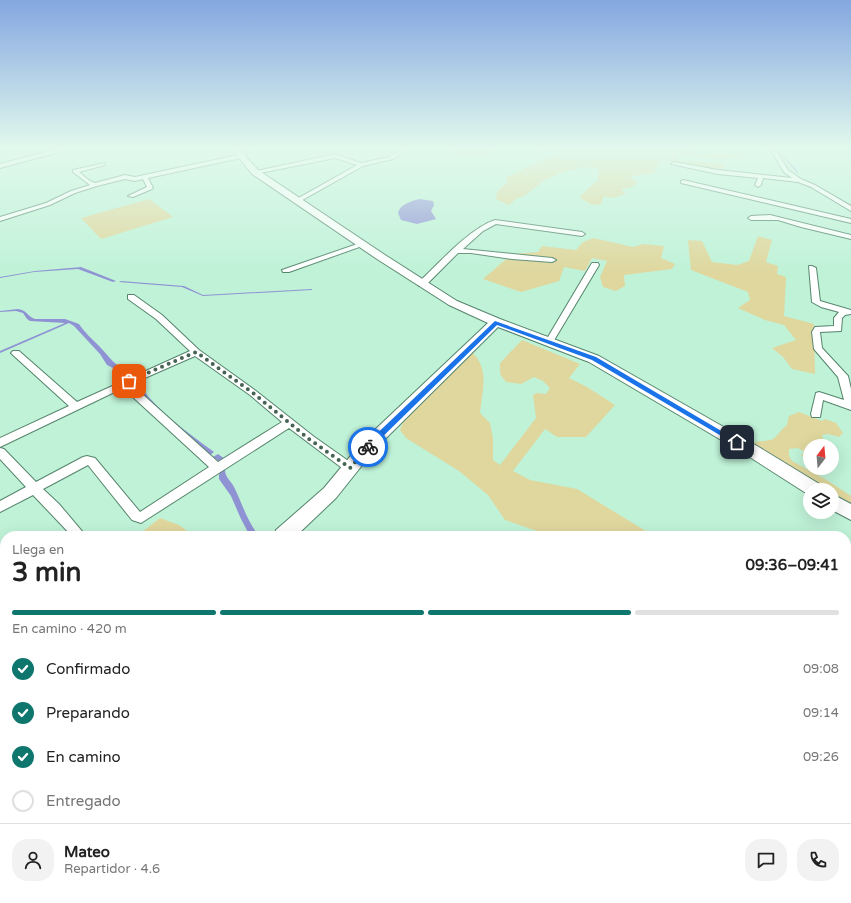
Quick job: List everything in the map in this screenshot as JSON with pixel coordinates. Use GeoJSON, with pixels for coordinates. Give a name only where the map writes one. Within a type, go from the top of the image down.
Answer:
{"type":"FeatureCollection","features":[{"type":"Feature","properties":{"kind":"main road"},"geometry":{"type":"LineString","coordinates":[[279,189],[453,303],[496,322],[599,361],[804,483]]}},
{"type":"Feature","properties":{"kind":"main road"},"geometry":{"type":"LineString","coordinates":[[288,531],[330,493],[369,445],[496,322]]}},
{"type":"Feature","properties":{"kind":"main road"},"geometry":{"type":"LineString","coordinates":[[839,505],[851,513]]}},
{"type":"Feature","properties":{"kind":"street"},"geometry":{"type":"LineString","coordinates":[[0,219],[48,204],[82,189]]}},
{"type":"Feature","properties":{"kind":"street"},"geometry":{"type":"LineString","coordinates":[[130,196],[147,189]]}},
{"type":"Feature","properties":{"kind":"street"},"geometry":{"type":"LineString","coordinates":[[297,201],[318,189]]}},
{"type":"Feature","properties":{"kind":"street"},"geometry":{"type":"LineString","coordinates":[[715,189],[851,220]]}},
{"type":"Feature","properties":{"kind":"street"},"geometry":{"type":"LineString","coordinates":[[818,189],[851,209]]}},
{"type":"Feature","properties":{"kind":"street"},"geometry":{"type":"LineString","coordinates":[[752,218],[779,218],[804,226],[851,237]]}},
{"type":"Feature","properties":{"kind":"street"},"geometry":{"type":"LineString","coordinates":[[422,284],[476,234],[495,222],[582,234]]}},
{"type":"Feature","properties":{"kind":"street"},"geometry":{"type":"LineString","coordinates":[[286,270],[363,244]]}},
{"type":"Feature","properties":{"kind":"street"},"geometry":{"type":"LineString","coordinates":[[456,251],[470,251],[512,257],[552,260]]}},
{"type":"Feature","properties":{"kind":"street"},"geometry":{"type":"LineString","coordinates":[[549,342],[595,265]]}},
{"type":"Feature","properties":{"kind":"street"},"geometry":{"type":"LineString","coordinates":[[812,268],[816,302],[851,312]]}},
{"type":"Feature","properties":{"kind":"street"},"geometry":{"type":"LineString","coordinates":[[131,297],[159,317],[196,352],[253,393],[289,423],[350,468]]}},
{"type":"Feature","properties":{"kind":"street"},"geometry":{"type":"LineString","coordinates":[[851,312],[842,313],[838,318],[838,329],[818,329],[816,332],[818,349],[843,376],[851,406]]}},
{"type":"Feature","properties":{"kind":"street"},"geometry":{"type":"LineString","coordinates":[[0,443],[75,406],[196,352]]}},
{"type":"Feature","properties":{"kind":"street"},"geometry":{"type":"LineString","coordinates":[[16,353],[75,406]]}},
{"type":"Feature","properties":{"kind":"street"},"geometry":{"type":"LineString","coordinates":[[130,381],[223,464]]}},
{"type":"Feature","properties":{"kind":"street"},"geometry":{"type":"LineString","coordinates":[[816,414],[819,395],[851,406]]}},
{"type":"Feature","properties":{"kind":"street"},"geometry":{"type":"LineString","coordinates":[[0,507],[87,460],[91,461],[136,516],[141,518],[289,423]]}},
{"type":"Feature","properties":{"kind":"street"},"geometry":{"type":"LineString","coordinates":[[0,452],[76,531]]}},
{"type":"Feature","properties":{"kind":"shaded area"},"geometry":{"type":"Polygon","coordinates":[[[500,189],[533,189],[524,196],[517,198],[509,205],[496,199],[497,192],[500,189]]]}},
{"type":"Feature","properties":{"kind":"shaded area"},"geometry":{"type":"Polygon","coordinates":[[[588,189],[621,189],[626,194],[611,198],[604,196],[601,204],[592,205],[579,197],[588,189]]]}},
{"type":"Feature","properties":{"kind":"shaded area"},"geometry":{"type":"Polygon","coordinates":[[[149,199],[173,217],[101,239],[81,218],[149,199]]]}},
{"type":"Feature","properties":{"kind":"shaded area"},"geometry":{"type":"Polygon","coordinates":[[[758,236],[772,240],[766,262],[778,266],[777,274],[786,277],[784,316],[814,324],[815,374],[792,369],[783,357],[772,348],[796,340],[784,325],[765,320],[738,308],[750,300],[748,292],[691,270],[688,240],[702,241],[712,262],[737,265],[749,261],[758,236]]]}},
{"type":"Feature","properties":{"kind":"shaded area"},"geometry":{"type":"Polygon","coordinates":[[[593,238],[633,247],[643,244],[664,246],[661,258],[675,264],[672,269],[624,275],[625,286],[616,291],[603,287],[600,277],[607,261],[592,258],[585,271],[564,267],[559,281],[521,292],[483,279],[512,254],[538,252],[542,246],[576,250],[583,242],[593,238]]]}},
{"type":"Feature","properties":{"kind":"shaded area"},"geometry":{"type":"Polygon","coordinates":[[[522,340],[580,364],[569,378],[587,387],[615,405],[586,437],[557,437],[545,429],[513,471],[530,480],[577,489],[646,531],[537,531],[505,520],[488,495],[459,471],[406,438],[400,430],[403,422],[411,412],[472,352],[478,359],[483,373],[484,381],[480,413],[490,423],[493,438],[493,460],[500,465],[536,418],[533,395],[537,393],[546,394],[550,388],[543,381],[534,377],[521,384],[506,382],[500,374],[500,363],[522,340]]]}},
{"type":"Feature","properties":{"kind":"shaded area"},"geometry":{"type":"Polygon","coordinates":[[[799,412],[822,421],[825,419],[836,423],[843,433],[839,437],[828,434],[822,435],[823,439],[803,439],[803,451],[798,448],[789,449],[789,456],[792,461],[803,467],[803,475],[818,475],[831,483],[810,483],[757,450],[753,443],[773,439],[787,425],[789,416],[799,412]]]}},
{"type":"Feature","properties":{"kind":"shaded area"},"geometry":{"type":"Polygon","coordinates":[[[839,488],[851,496],[851,505],[839,499],[839,488]]]}},
{"type":"Feature","properties":{"kind":"shaded area"},"geometry":{"type":"Polygon","coordinates":[[[160,518],[179,525],[187,531],[143,531],[160,518]]]}},
{"type":"Feature","properties":{"kind":"water"},"geometry":{"type":"Polygon","coordinates":[[[420,199],[433,201],[434,205],[431,211],[436,219],[417,224],[401,220],[398,213],[401,207],[420,199]]]}},
{"type":"Feature","properties":{"kind":"water"},"geometry":{"type":"Polygon","coordinates":[[[81,267],[116,281],[113,282],[78,269],[34,272],[0,278],[35,271],[81,267]]]}},
{"type":"Feature","properties":{"kind":"water"},"geometry":{"type":"Polygon","coordinates":[[[119,282],[184,286],[203,295],[312,290],[203,296],[182,287],[119,282]]]}},
{"type":"Feature","properties":{"kind":"water"},"geometry":{"type":"Polygon","coordinates":[[[18,309],[35,319],[65,319],[79,324],[115,363],[132,375],[127,378],[121,372],[107,365],[100,354],[74,326],[69,323],[0,353],[0,351],[65,323],[30,321],[23,313],[16,311],[0,312],[18,309]]]}},
{"type":"Feature","properties":{"kind":"water"},"geometry":{"type":"Polygon","coordinates":[[[137,381],[162,411],[214,452],[210,455],[144,397],[133,383],[137,381]]]}},
{"type":"Feature","properties":{"kind":"water"},"geometry":{"type":"Polygon","coordinates":[[[218,454],[225,459],[227,466],[225,470],[226,475],[234,487],[256,531],[247,531],[231,496],[219,479],[222,463],[213,457],[218,454]]]}},
{"type":"Feature","properties":{"kind":"way so far"},"geometry":{"type":"LineString","coordinates":[[129,381],[196,352],[253,393],[309,439],[350,468],[368,447]]}},
{"type":"Feature","properties":{"kind":"route"},"geometry":{"type":"LineString","coordinates":[[368,447],[485,335],[496,322],[594,358],[737,442]]}}]}
